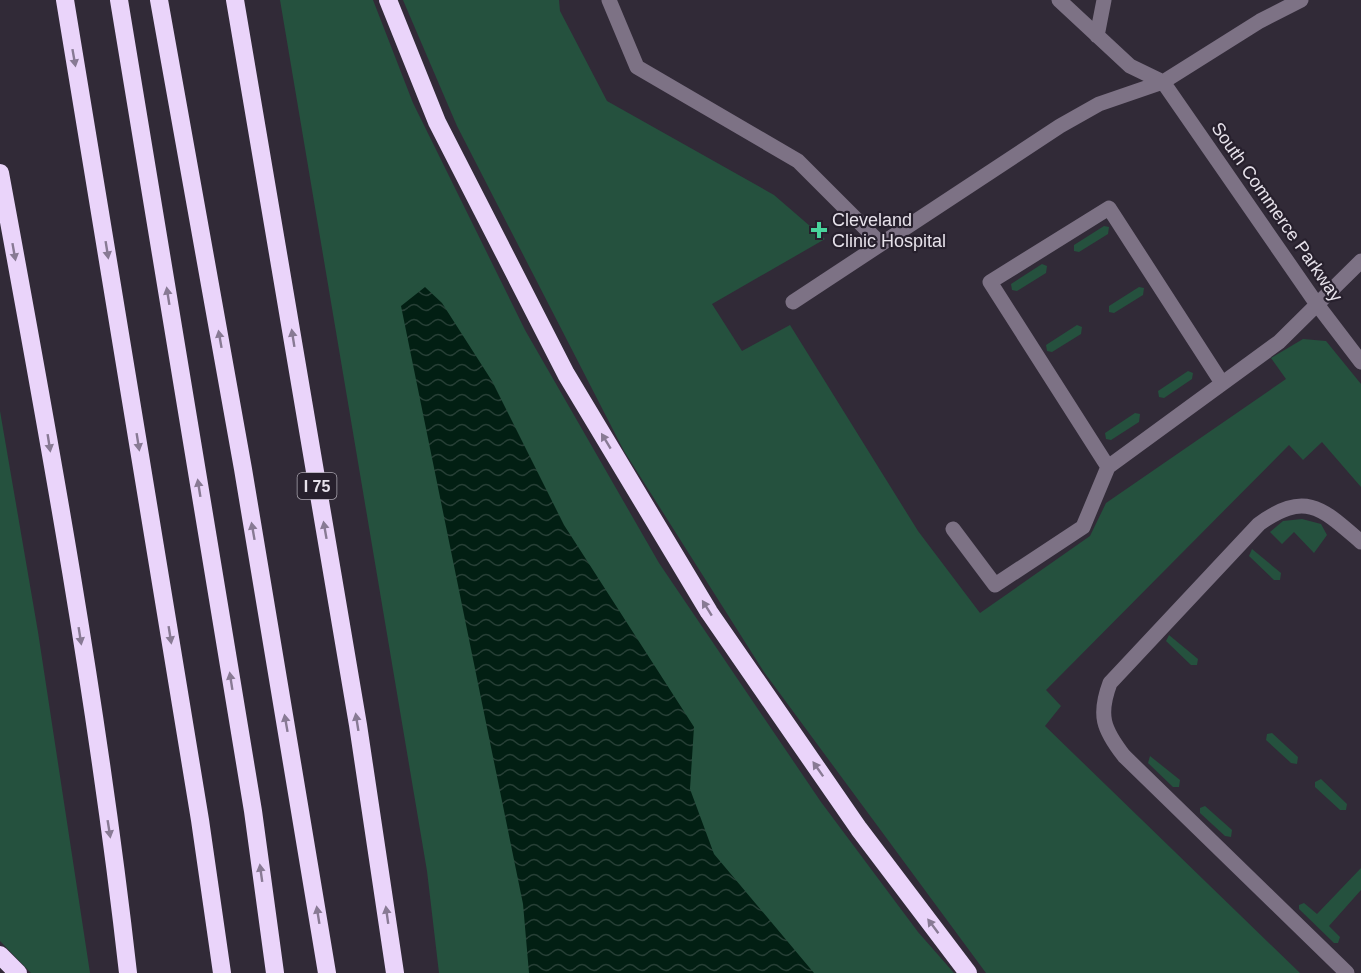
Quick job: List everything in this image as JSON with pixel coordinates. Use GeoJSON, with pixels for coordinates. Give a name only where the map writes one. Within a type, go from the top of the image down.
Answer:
{"type":"FeatureCollection","features":[{"type":"Feature","properties":{"kind":"highway"},"geometry":{"type":"LineString","coordinates":[[64,0],[194,784],[222,973]]}},
{"type":"Feature","properties":{"kind":"highway"},"geometry":{"type":"LineString","coordinates":[[119,0],[253,811],[275,973]]}},
{"type":"Feature","properties":{"kind":"highway"},"geometry":{"type":"LineString","coordinates":[[159,0],[245,481],[327,973]]}},
{"type":"Feature","properties":{"kind":"highway","name":"I 75"},"geometry":{"type":"LineString","coordinates":[[235,0],[356,713],[395,973]]}},
{"type":"Feature","properties":{"kind":"highway"},"geometry":{"type":"LineString","coordinates":[[388,0],[437,122],[566,374],[709,612],[859,828],[968,973]]}},
{"type":"Feature","properties":{"kind":"highway"},"geometry":{"type":"LineString","coordinates":[[0,173],[41,398],[78,625],[128,973]]}},
{"type":"Feature","properties":{"kind":"highway"},"geometry":{"type":"LineString","coordinates":[[0,955],[18,973]]}},
{"type":"Feature","properties":{"kind":"street"},"geometry":{"type":"LineString","coordinates":[[609,0],[638,67],[798,161],[881,244]]}},
{"type":"Feature","properties":{"kind":"street"},"geometry":{"type":"LineString","coordinates":[[1059,0],[1131,66],[1163,82]]}},
{"type":"Feature","properties":{"kind":"street"},"geometry":{"type":"LineString","coordinates":[[1097,36],[1104,0]]}},
{"type":"Feature","properties":{"kind":"street"},"geometry":{"type":"LineString","coordinates":[[793,302],[1060,126],[1099,104],[1163,82],[1260,21],[1301,0]]}},
{"type":"Feature","properties":{"kind":"street","name":"South Commerce Parkway"},"geometry":{"type":"LineString","coordinates":[[1163,82],[1316,303],[1361,362]]}},
{"type":"Feature","properties":{"kind":"street"},"geometry":{"type":"LineString","coordinates":[[1108,466],[990,282],[1109,208],[1222,383]]}},
{"type":"Feature","properties":{"kind":"street"},"geometry":{"type":"LineString","coordinates":[[953,529],[995,585],[1083,527],[1108,466],[1279,342],[1361,261]]}},
{"type":"Feature","properties":{"kind":"street"},"geometry":{"type":"LineString","coordinates":[[1347,973],[1124,756],[1111,740],[1103,721],[1104,700],[1110,683],[1259,524],[1280,509],[1300,507],[1324,510],[1361,542]]}},
{"type":"Feature","properties":{"kind":"shaded area"},"geometry":{"type":"Polygon","coordinates":[[[280,0],[373,0],[413,103],[525,330],[659,563],[821,802],[918,932],[954,973],[439,973],[427,871],[280,0]]]}},
{"type":"Feature","properties":{"kind":"shaded area"},"geometry":{"type":"Polygon","coordinates":[[[403,0],[559,0],[560,11],[607,101],[774,195],[825,239],[712,304],[742,351],[790,325],[918,531],[980,613],[1090,536],[1106,503],[1286,379],[1271,358],[1303,339],[1326,341],[1361,384],[1361,487],[1322,442],[1303,460],[1289,445],[1046,690],[1061,706],[1045,726],[1300,973],[986,973],[764,672],[624,451],[457,126],[403,0]]]}},
{"type":"Feature","properties":{"kind":"shaded area"},"geometry":{"type":"Polygon","coordinates":[[[1104,226],[1109,227],[1108,234],[1079,252],[1074,251],[1074,245],[1104,226]]]}},
{"type":"Feature","properties":{"kind":"shaded area"},"geometry":{"type":"Polygon","coordinates":[[[1042,264],[1047,266],[1046,273],[1017,291],[1012,290],[1011,284],[1042,264]]]}},
{"type":"Feature","properties":{"kind":"shaded area"},"geometry":{"type":"Polygon","coordinates":[[[1139,287],[1144,288],[1143,295],[1114,313],[1109,312],[1109,306],[1139,287]]]}},
{"type":"Feature","properties":{"kind":"shaded area"},"geometry":{"type":"Polygon","coordinates":[[[1077,325],[1082,327],[1081,334],[1052,352],[1047,351],[1046,345],[1077,325]]]}},
{"type":"Feature","properties":{"kind":"shaded area"},"geometry":{"type":"Polygon","coordinates":[[[1188,371],[1193,373],[1192,379],[1164,398],[1159,397],[1158,391],[1188,371]]]}},
{"type":"Feature","properties":{"kind":"shaded area"},"geometry":{"type":"Polygon","coordinates":[[[0,411],[38,632],[90,973],[31,973],[0,941],[0,411]]]}},
{"type":"Feature","properties":{"kind":"shaded area"},"geometry":{"type":"Polygon","coordinates":[[[1135,413],[1140,414],[1139,422],[1111,440],[1106,439],[1105,433],[1135,413]]]}},
{"type":"Feature","properties":{"kind":"shaded area"},"geometry":{"type":"Polygon","coordinates":[[[1302,519],[1321,524],[1327,535],[1314,553],[1294,532],[1282,544],[1270,532],[1283,521],[1302,519]]]}},
{"type":"Feature","properties":{"kind":"shaded area"},"geometry":{"type":"Polygon","coordinates":[[[1252,549],[1281,573],[1280,580],[1274,580],[1249,556],[1252,549]]]}},
{"type":"Feature","properties":{"kind":"shaded area"},"geometry":{"type":"Polygon","coordinates":[[[1169,635],[1198,659],[1197,665],[1191,665],[1166,641],[1169,635]]]}},
{"type":"Feature","properties":{"kind":"shaded area"},"geometry":{"type":"Polygon","coordinates":[[[1272,733],[1298,757],[1297,764],[1291,763],[1266,740],[1267,734],[1272,733]]]}},
{"type":"Feature","properties":{"kind":"shaded area"},"geometry":{"type":"Polygon","coordinates":[[[1150,756],[1180,780],[1179,787],[1173,787],[1148,763],[1150,756]]]}},
{"type":"Feature","properties":{"kind":"shaded area"},"geometry":{"type":"Polygon","coordinates":[[[1321,779],[1347,804],[1346,810],[1340,810],[1315,787],[1315,782],[1321,779]]]}},
{"type":"Feature","properties":{"kind":"shaded area"},"geometry":{"type":"Polygon","coordinates":[[[1205,806],[1232,830],[1231,837],[1225,836],[1200,813],[1200,808],[1205,806]]]}},
{"type":"Feature","properties":{"kind":"shaded area"},"geometry":{"type":"Polygon","coordinates":[[[1361,868],[1361,890],[1329,926],[1340,937],[1338,943],[1334,943],[1299,909],[1299,905],[1304,903],[1317,914],[1361,868]]]}},
{"type":"Feature","properties":{"kind":"water"},"geometry":{"type":"Polygon","coordinates":[[[425,287],[442,303],[492,381],[564,525],[694,727],[690,789],[714,854],[814,973],[529,973],[523,904],[401,306],[425,287]]]}},
{"type":"Feature","properties":{"kind":"place","name":"Cleveland Clinic Hospital"},"geometry":{"type":"Point","coordinates":[819,230]}}]}
